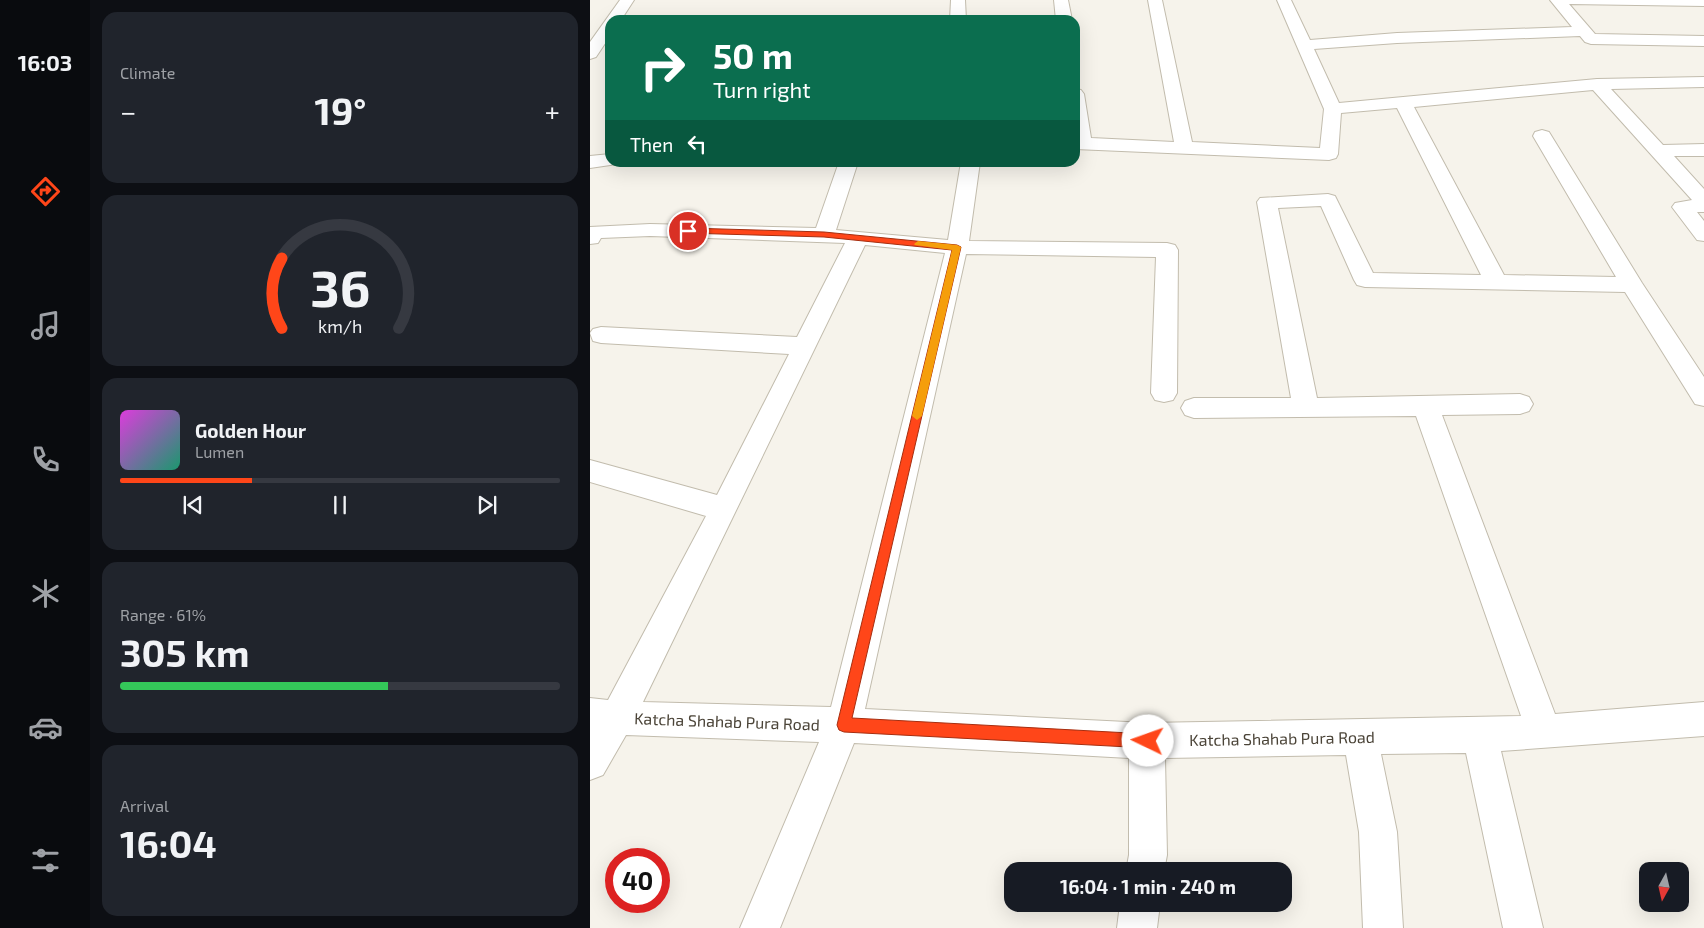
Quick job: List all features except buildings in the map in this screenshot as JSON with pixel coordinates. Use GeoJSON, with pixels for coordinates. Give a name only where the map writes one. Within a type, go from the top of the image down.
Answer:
{"type":"FeatureCollection","features":[{"type":"Feature","properties":{"kind":"street"},"geometry":{"type":"LineString","coordinates":[[616,15],[627,0]]}},
{"type":"Feature","properties":{"kind":"street"},"geometry":{"type":"LineString","coordinates":[[958,0],[958,15]]}},
{"type":"Feature","properties":{"kind":"street"},"geometry":{"type":"LineString","coordinates":[[1060,0],[1063,15]]}},
{"type":"Feature","properties":{"kind":"street"},"geometry":{"type":"LineString","coordinates":[[1155,0],[1184,148]]}},
{"type":"Feature","properties":{"kind":"street"},"geometry":{"type":"LineString","coordinates":[[1080,143],[1329,154],[1333,109],[1284,0]]}},
{"type":"Feature","properties":{"kind":"street"},"geometry":{"type":"LineString","coordinates":[[1557,0],[1591,38],[1704,41]]}},
{"type":"Feature","properties":{"kind":"street"},"geometry":{"type":"LineString","coordinates":[[1563,0],[1704,2]]}},
{"type":"Feature","properties":{"kind":"street"},"geometry":{"type":"LineString","coordinates":[[1304,45],[1396,38],[1584,30]]}},
{"type":"Feature","properties":{"kind":"street"},"geometry":{"type":"LineString","coordinates":[[590,54],[605,32]]}},
{"type":"Feature","properties":{"kind":"street"},"geometry":{"type":"LineString","coordinates":[[1333,109],[1598,84],[1704,82]]}},
{"type":"Feature","properties":{"kind":"street"},"geometry":{"type":"LineString","coordinates":[[1598,84],[1704,201]]}},
{"type":"Feature","properties":{"kind":"street"},"geometry":{"type":"LineString","coordinates":[[1403,102],[1496,282]]}},
{"type":"Feature","properties":{"kind":"street"},"geometry":{"type":"LineString","coordinates":[[1542,136],[1632,285],[1704,397]]}},
{"type":"Feature","properties":{"kind":"street"},"geometry":{"type":"LineString","coordinates":[[1658,150],[1704,150]]}},
{"type":"Feature","properties":{"kind":"street"},"geometry":{"type":"LineString","coordinates":[[590,162],[605,160]]}},
{"type":"Feature","properties":{"kind":"street"},"geometry":{"type":"LineString","coordinates":[[824,235],[846,167]]}},
{"type":"Feature","properties":{"kind":"street"},"geometry":{"type":"LineString","coordinates":[[760,928],[844,725],[957,247],[970,167]]}},
{"type":"Feature","properties":{"kind":"street"},"geometry":{"type":"LineString","coordinates":[[1306,408],[1267,202],[1328,200],[1364,280],[1632,285]]}},
{"type":"Feature","properties":{"kind":"street"},"geometry":{"type":"LineString","coordinates":[[1704,206],[1682,207],[1704,235]]}},
{"type":"Feature","properties":{"kind":"street"},"geometry":{"type":"LineString","coordinates":[[590,238],[595,232],[650,230],[824,235],[957,247],[1167,250],[1164,392]]}},
{"type":"Feature","properties":{"kind":"street"},"geometry":{"type":"LineString","coordinates":[[590,762],[603,717],[724,509],[858,238]]}},
{"type":"Feature","properties":{"kind":"street"},"geometry":{"type":"LineString","coordinates":[[601,335],[805,346]]}},
{"type":"Feature","properties":{"kind":"street"},"geometry":{"type":"LineString","coordinates":[[1194,408],[1520,404]]}},
{"type":"Feature","properties":{"kind":"street"},"geometry":{"type":"LineString","coordinates":[[1426,406],[1544,732]]}},
{"type":"Feature","properties":{"kind":"street"},"geometry":{"type":"LineString","coordinates":[[590,471],[724,509]]}},
{"type":"Feature","properties":{"kind":"street","name":"Katcha Shahab Pura Road"},"geometry":{"type":"LineString","coordinates":[[603,717],[844,725],[1148,741],[1480,735],[1544,732],[1704,719]]}},
{"type":"Feature","properties":{"kind":"street"},"geometry":{"type":"LineString","coordinates":[[1480,735],[1523,928]]}},
{"type":"Feature","properties":{"kind":"street"},"geometry":{"type":"LineString","coordinates":[[1360,737],[1378,832],[1383,928]]}},
{"type":"Feature","properties":{"kind":"street"},"geometry":{"type":"LineString","coordinates":[[1147,862],[1148,741]]}},
{"type":"Feature","properties":{"kind":"street"},"geometry":{"type":"LineString","coordinates":[[1137,928],[1139,912]]}},
{"type":"Feature","properties":{"kind":"slow traffic"},"geometry":{"type":"LineString","coordinates":[[917,416],[957,247],[918,244]]}},
{"type":"Feature","properties":{"kind":"route"},"geometry":{"type":"LineString","coordinates":[[688,231],[824,235],[957,247],[844,725],[1148,741]]}}]}
